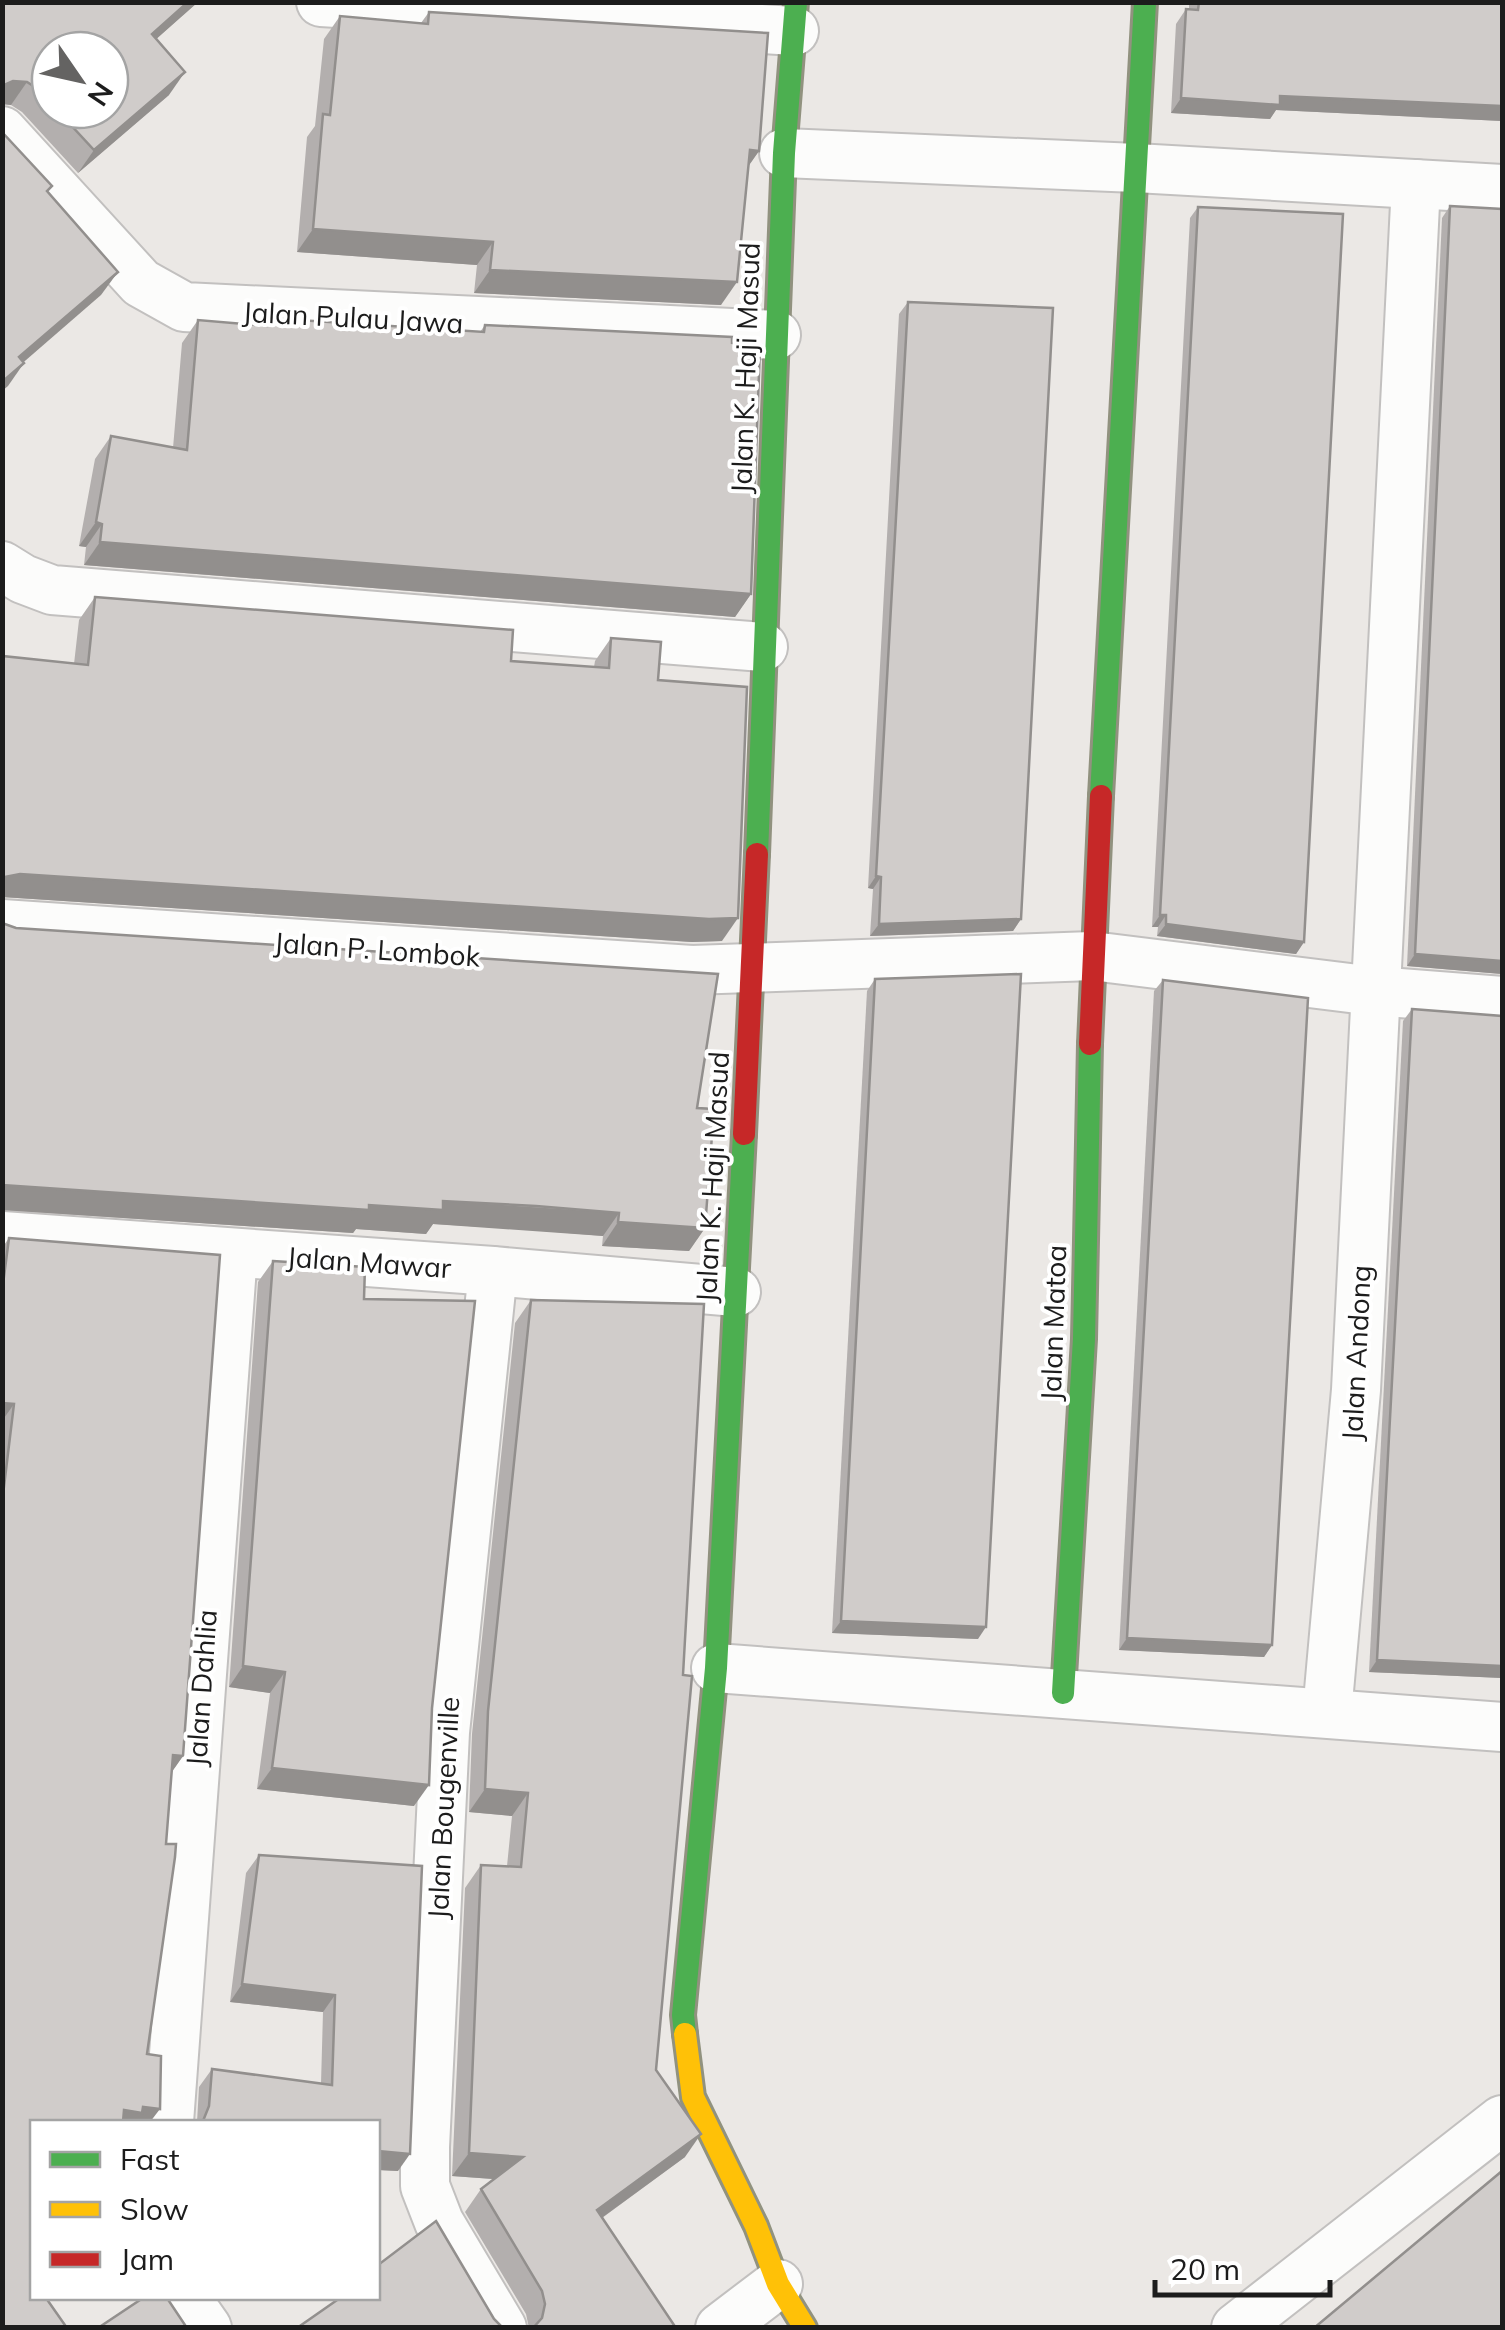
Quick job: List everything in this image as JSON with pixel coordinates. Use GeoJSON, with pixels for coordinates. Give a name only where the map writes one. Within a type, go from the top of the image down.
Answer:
{"type":"FeatureCollection","features":[{"type":"Feature","properties":{"kind":"street"},"geometry":{"type":"LineString","coordinates":[[321,2],[795,17]]}},
{"type":"Feature","properties":{"kind":"street","name":"Jalan Matoa"},"geometry":{"type":"LineString","coordinates":[[1063,1693],[1084,1339],[1092,956],[1145,2]]}},
{"type":"Feature","properties":{"kind":"street","name":"Jalan K. Haji Masud"},"geometry":{"type":"LineString","coordinates":[[795,17],[784,154],[752,970],[716,1668],[683,2015],[693,2097],[756,2226],[778,2284],[805,2328]]}},
{"type":"Feature","properties":{"kind":"street","name":"Jalan Pulau Jawa"},"geometry":{"type":"LineString","coordinates":[[2,131],[141,283],[184,307],[776,335]]}},
{"type":"Feature","properties":{"kind":"street"},"geometry":{"type":"LineString","coordinates":[[784,154],[1136,168],[1502,190]]}},
{"type":"Feature","properties":{"kind":"street","name":"Jalan Andong"},"geometry":{"type":"LineString","coordinates":[[1327,1713],[1356,1390],[1416,184]]}},
{"type":"Feature","properties":{"kind":"street"},"geometry":{"type":"LineString","coordinates":[[2,566],[23,580],[52,590],[763,647]]}},
{"type":"Feature","properties":{"kind":"street","name":"Jalan P. Lombok"},"geometry":{"type":"LineString","coordinates":[[2,924],[692,970],[1092,956],[1374,992],[1502,1001]]}},
{"type":"Feature","properties":{"kind":"street","name":"Jalan Mawar"},"geometry":{"type":"LineString","coordinates":[[2,1236],[736,1292]]}},
{"type":"Feature","properties":{"kind":"street","name":"Jalan Dahlia"},"geometry":{"type":"LineString","coordinates":[[169,2120],[232,1252]]}},
{"type":"Feature","properties":{"kind":"street","name":"Jalan Bougenville"},"geometry":{"type":"LineString","coordinates":[[492,1271],[446,1732],[425,2147],[426,2186],[438,2222],[502,2328]]}},
{"type":"Feature","properties":{"kind":"street"},"geometry":{"type":"LineString","coordinates":[[716,1668],[1502,1727]]}},
{"type":"Feature","properties":{"kind":"street"},"geometry":{"type":"LineString","coordinates":[[1236,2328],[1502,2120]]}},
{"type":"Feature","properties":{"kind":"street"},"geometry":{"type":"LineString","coordinates":[[720,2328],[778,2284]]}},
{"type":"Feature","properties":{"kind":"street"},"geometry":{"type":"LineString","coordinates":[[187,2300],[207,2328]]}},
{"type":"Feature","properties":{"kind":"building"},"geometry":{"type":"Polygon","coordinates":[[[2,2],[188,2],[152,34],[185,72],[130,119],[130,30],[30,30],[30,84],[13,81],[2,86],[2,2]]]}},
{"type":"Feature","properties":{"kind":"building"},"geometry":{"type":"Polygon","coordinates":[[[1199,2],[1502,2],[1502,106],[1280,96],[1280,105],[1181,98],[1186,9],[1198,10],[1199,2]]]}},
{"type":"Feature","properties":{"kind":"building"},"geometry":{"type":"Polygon","coordinates":[[[429,12],[768,33],[759,151],[750,150],[737,282],[490,270],[493,242],[313,229],[323,114],[330,115],[340,16],[428,24],[429,12]]]}},
{"type":"Feature","properties":{"kind":"building"},"geometry":{"type":"Polygon","coordinates":[[[76,130],[117,130],[94,150],[76,130]]]}},
{"type":"Feature","properties":{"kind":"building"},"geometry":{"type":"Polygon","coordinates":[[[2,132],[52,186],[47,191],[118,272],[19,357],[24,363],[2,382],[2,132]]]}},
{"type":"Feature","properties":{"kind":"building"},"geometry":{"type":"Polygon","coordinates":[[[1450,206],[1502,209],[1502,961],[1415,954],[1450,206]]]}},
{"type":"Feature","properties":{"kind":"building"},"geometry":{"type":"Polygon","coordinates":[[[1198,207],[1343,214],[1304,942],[1166,924],[1166,915],[1160,915],[1198,207]]]}},
{"type":"Feature","properties":{"kind":"building"},"geometry":{"type":"Polygon","coordinates":[[[908,302],[1053,308],[1021,919],[879,924],[881,877],[876,876],[908,302]]]}},
{"type":"Feature","properties":{"kind":"building"},"geometry":{"type":"Polygon","coordinates":[[[267,318],[484,332],[485,325],[732,337],[732,343],[760,346],[751,594],[100,542],[102,524],[96,522],[111,436],[187,450],[198,320],[267,326],[267,318]]]}},
{"type":"Feature","properties":{"kind":"building"},"geometry":{"type":"Polygon","coordinates":[[[95,597],[513,630],[511,661],[609,668],[611,638],[661,642],[658,680],[747,687],[738,918],[20,874],[2,879],[2,656],[88,665],[95,597]]]}},
{"type":"Feature","properties":{"kind":"building"},"geometry":{"type":"Polygon","coordinates":[[[2,923],[16,928],[718,974],[697,1108],[714,1109],[705,1228],[618,1222],[619,1213],[536,1206],[443,1201],[443,1210],[369,1205],[369,1210],[2,1185],[2,923]]]}},
{"type":"Feature","properties":{"kind":"building"},"geometry":{"type":"Polygon","coordinates":[[[1021,974],[986,1627],[841,1621],[875,979],[1021,974]]]}},
{"type":"Feature","properties":{"kind":"building"},"geometry":{"type":"Polygon","coordinates":[[[1163,980],[1308,998],[1272,1645],[1127,1638],[1163,980]]]}},
{"type":"Feature","properties":{"kind":"building"},"geometry":{"type":"Polygon","coordinates":[[[1412,1009],[1502,1016],[1502,1666],[1377,1660],[1412,1009]]]}},
{"type":"Feature","properties":{"kind":"building"},"geometry":{"type":"Polygon","coordinates":[[[9,1238],[220,1255],[183,1756],[173,1755],[166,1844],[176,1844],[175,1857],[147,2054],[161,2056],[160,2109],[143,2107],[142,2113],[124,2110],[123,2120],[30,2120],[30,2300],[47,2300],[67,2328],[2,2328],[2,1503],[14,1404],[2,1403],[2,1292],[9,1238]]]}},
{"type":"Feature","properties":{"kind":"building"},"geometry":{"type":"Polygon","coordinates":[[[273,1261],[365,1267],[364,1299],[475,1301],[432,1708],[429,1785],[272,1768],[285,1672],[243,1666],[273,1261]]]}},
{"type":"Feature","properties":{"kind":"building"},"geometry":{"type":"Polygon","coordinates":[[[531,1300],[704,1304],[683,1675],[692,1676],[656,2070],[701,2134],[597,2210],[676,2328],[533,2328],[542,2318],[542,2291],[481,2189],[523,2157],[469,2153],[481,1865],[521,1867],[528,1793],[485,1789],[488,1711],[531,1300]]]}},
{"type":"Feature","properties":{"kind":"building"},"geometry":{"type":"Polygon","coordinates":[[[259,1855],[422,1866],[410,2154],[380,2151],[380,2120],[203,2120],[209,2106],[212,2069],[332,2085],[335,1995],[242,1984],[259,1855]]]}},
{"type":"Feature","properties":{"kind":"building"},"geometry":{"type":"Polygon","coordinates":[[[1502,2171],[1502,2328],[1314,2328],[1502,2171]]]}},
{"type":"Feature","properties":{"kind":"building"},"geometry":{"type":"Polygon","coordinates":[[[436,2221],[503,2328],[297,2328],[337,2300],[380,2300],[380,2263],[436,2221]]]}},
{"type":"Feature","properties":{"kind":"building"},"geometry":{"type":"Polygon","coordinates":[[[140,2300],[168,2300],[187,2328],[98,2328],[140,2300]]]}},
{"type":"Feature","properties":{"kind":"traffic: fast"},"geometry":{"type":"LineString","coordinates":[[757,854],[784,153],[796,2]]}},
{"type":"Feature","properties":{"kind":"traffic: fast"},"geometry":{"type":"LineString","coordinates":[[1101,796],[1145,2]]}},
{"type":"Feature","properties":{"kind":"traffic: fast"},"geometry":{"type":"LineString","coordinates":[[1063,1693],[1084,1339],[1090,1044]]}},
{"type":"Feature","properties":{"kind":"traffic: fast"},"geometry":{"type":"LineString","coordinates":[[685,2034],[683,2015],[716,1668],[744,1134]]}},
{"type":"Feature","properties":{"kind":"traffic: slow"},"geometry":{"type":"LineString","coordinates":[[685,2034],[693,2097],[756,2226],[778,2284],[805,2328]]}},
{"type":"Feature","properties":{"kind":"traffic: jam"},"geometry":{"type":"LineString","coordinates":[[1090,1044],[1101,796]]}},
{"type":"Feature","properties":{"kind":"traffic: jam"},"geometry":{"type":"LineString","coordinates":[[744,1134],[757,854]]}}]}
